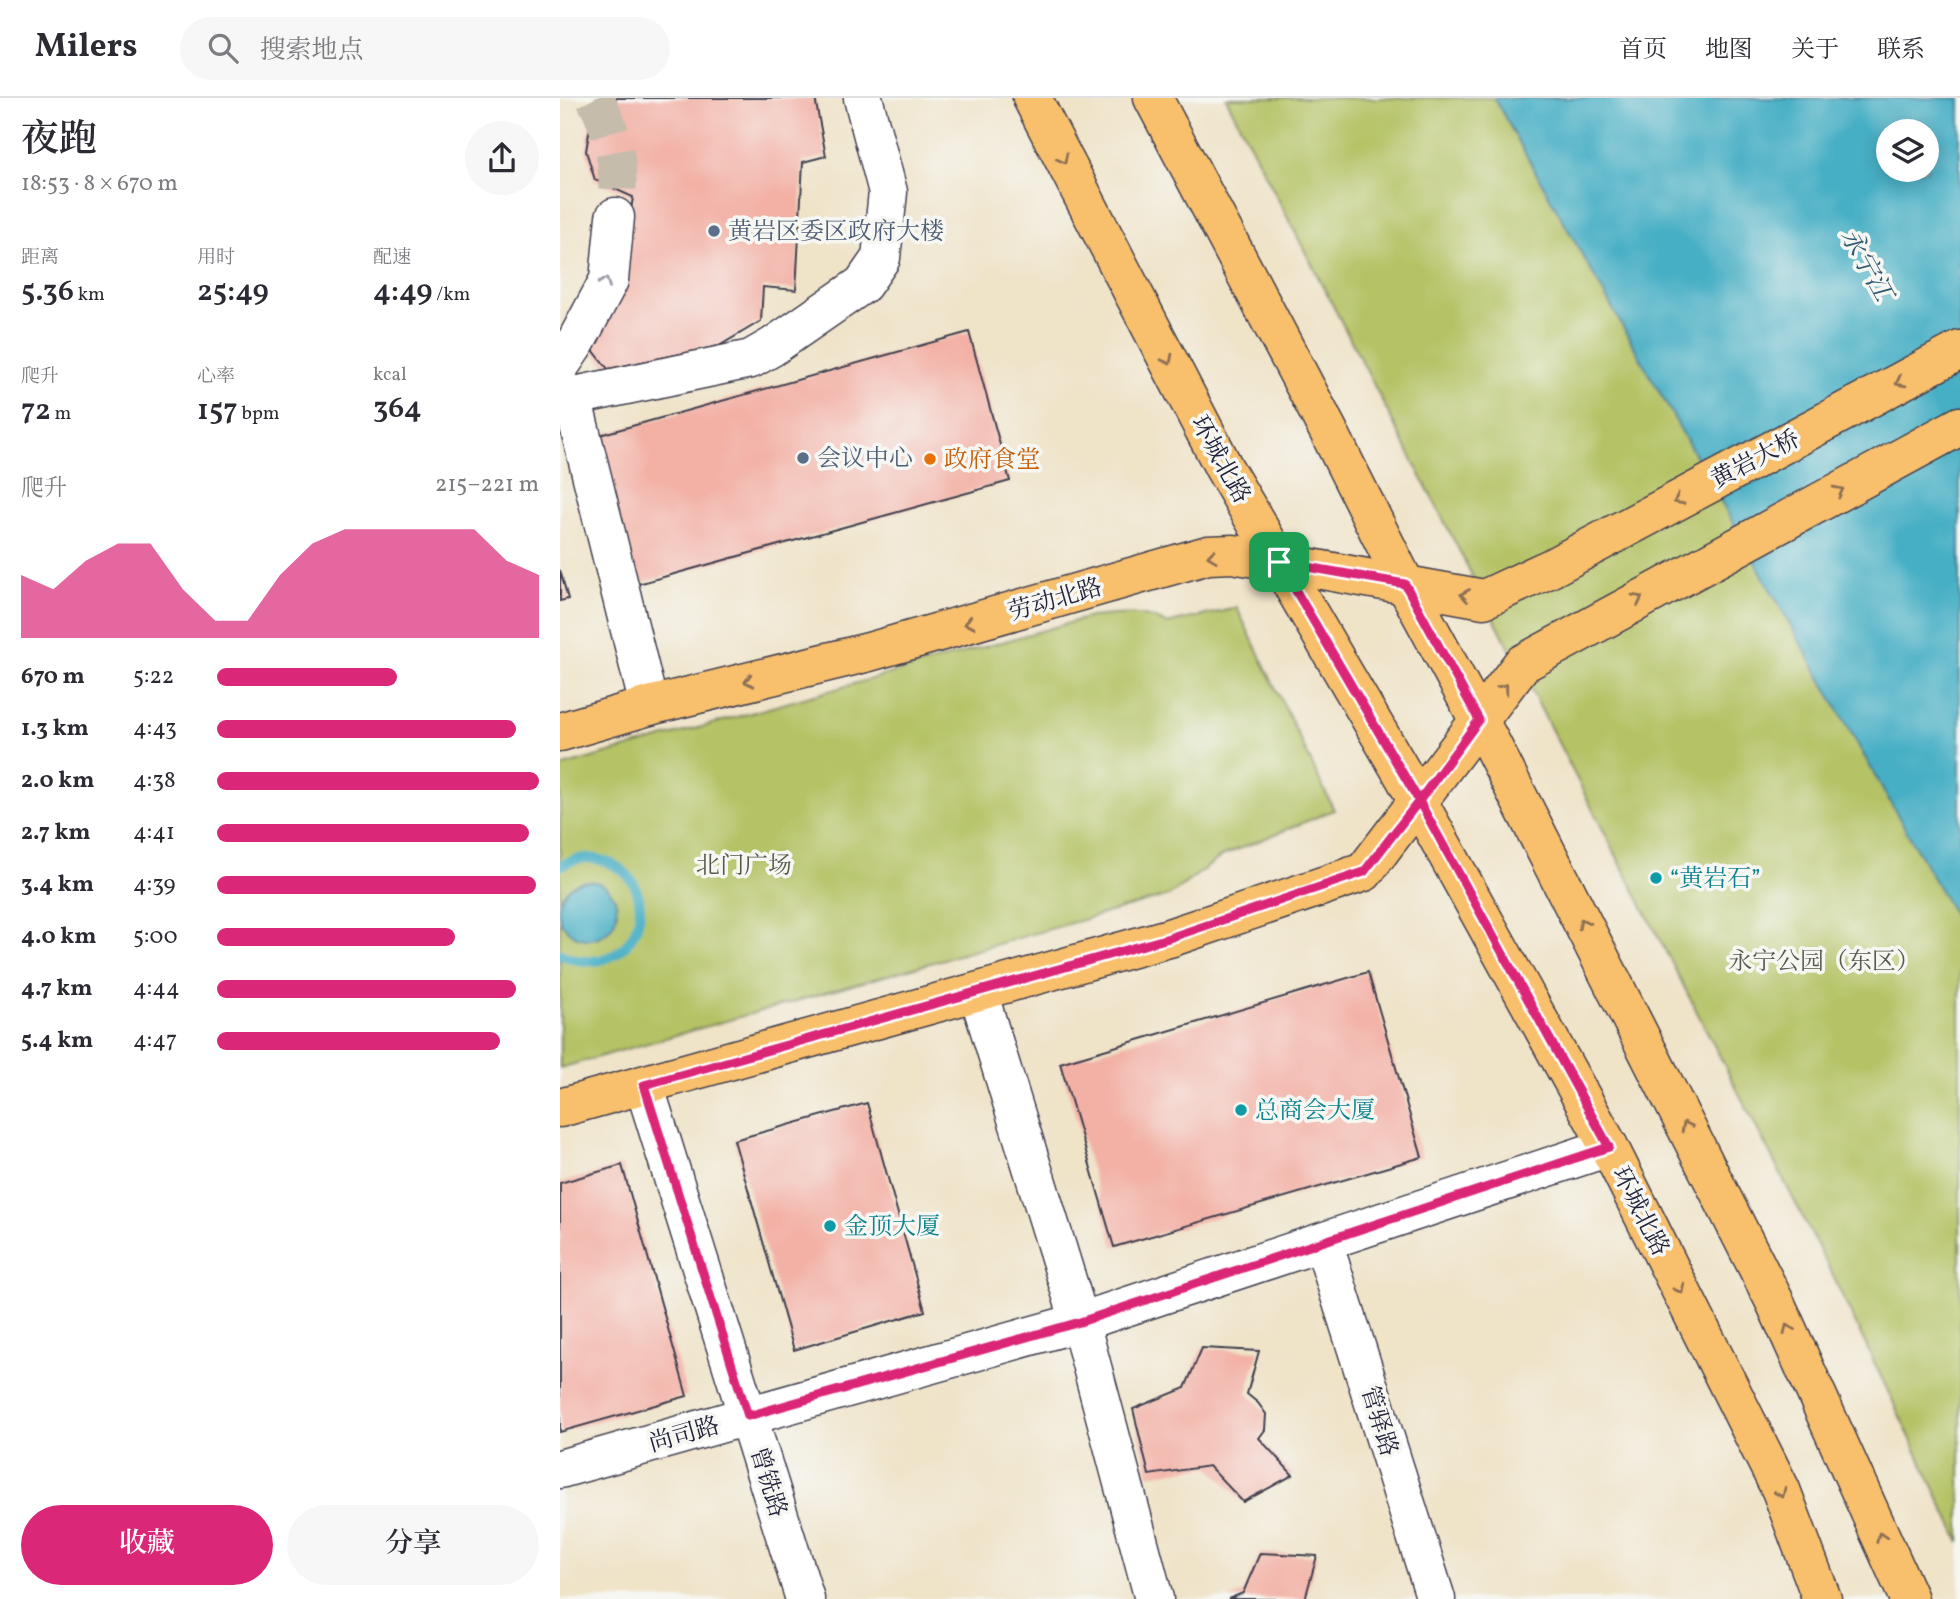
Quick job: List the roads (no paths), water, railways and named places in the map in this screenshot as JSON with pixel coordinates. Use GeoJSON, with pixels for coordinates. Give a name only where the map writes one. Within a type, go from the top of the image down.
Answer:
{"type":"FeatureCollection","features":[{"type":"Feature","properties":{"kind":"main road","name":"环城北路"},"geometry":{"type":"LineString","coordinates":[[1032,98],[1224,468],[1419,801],[1609,1147],[1781,1490],[1822,1599]]}},
{"type":"Feature","properties":{"kind":"main road"},"geometry":{"type":"LineString","coordinates":[[1153,98],[1328,430],[1405,584],[1479,720],[1775,1302],[1909,1599]]}},
{"type":"Feature","properties":{"kind":"main road","name":"黄岩大桥"},"geometry":{"type":"LineString","coordinates":[[1551,568],[1960,349]]}},
{"type":"Feature","properties":{"kind":"main road"},"geometry":{"type":"LineString","coordinates":[[560,1108],[1169,938],[1364,872],[1522,664],[1960,426]]}},
{"type":"Feature","properties":{"kind":"main road","name":"劳动北路"},"geometry":{"type":"LineString","coordinates":[[560,732],[649,706],[869,652],[1208,555],[1233,554],[1484,599],[1551,568]]}},
{"type":"Feature","properties":{"kind":"street"},"geometry":{"type":"LineString","coordinates":[[567,376],[751,359],[863,284],[881,258],[888,192],[863,98]]}},
{"type":"Feature","properties":{"kind":"street"},"geometry":{"type":"LineString","coordinates":[[615,217],[608,280],[567,376],[649,706]]}},
{"type":"Feature","properties":{"kind":"street"},"geometry":{"type":"LineString","coordinates":[[978,992],[1080,1322],[1154,1599]]}},
{"type":"Feature","properties":{"kind":"street","name":"曾铣路"},"geometry":{"type":"LineString","coordinates":[[644,1085],[805,1599]]}},
{"type":"Feature","properties":{"kind":"street","name":"尚司路"},"geometry":{"type":"LineString","coordinates":[[560,1469],[1080,1322],[1609,1147]]}},
{"type":"Feature","properties":{"kind":"street","name":"管驿路"},"geometry":{"type":"LineString","coordinates":[[1323,1242],[1436,1599]]}},
{"type":"Feature","properties":{"kind":"water","name":"永宁江"},"geometry":{"type":"Polygon","coordinates":[[[1494,98],[1960,98],[1960,926],[1494,98]]]}},
{"type":"Feature","properties":{"kind":"water"},"geometry":{"type":"Polygon","coordinates":[[[582,881],[594,881],[609,889],[617,904],[617,916],[609,931],[594,939],[582,939],[567,931],[560,918],[561,899],[567,889],[582,881]]]}},
{"type":"Feature","properties":{"kind":"waterway"},"geometry":{"type":"LineString","coordinates":[[560,866],[583,858],[607,862],[626,874],[637,891],[640,911],[635,930],[624,947],[608,958],[586,961],[560,954]]}},
{"type":"Feature","properties":{"kind":"tunnel"},"geometry":{"type":"LineString","coordinates":[[595,98],[613,142],[617,170],[615,217]]}},
{"type":"Feature","properties":{"kind":"place","name":"黄岩区委区政府大楼"},"geometry":{"type":"Point","coordinates":[714,231]}},
{"type":"Feature","properties":{"kind":"place","name":"会议中心"},"geometry":{"type":"Point","coordinates":[803,458]}},
{"type":"Feature","properties":{"kind":"place","name":"政府食堂"},"geometry":{"type":"Point","coordinates":[930,459]}},
{"type":"Feature","properties":{"kind":"place","name":"“黄岩石”"},"geometry":{"type":"Point","coordinates":[1656,878]}},
{"type":"Feature","properties":{"kind":"place","name":"总商会大厦"},"geometry":{"type":"Point","coordinates":[1241,1110]}},
{"type":"Feature","properties":{"kind":"place","name":"金顶大厦"},"geometry":{"type":"Point","coordinates":[830,1226]}},
{"type":"Feature","properties":{"kind":"park label","name":"北门广场"},"geometry":{"type":"Point","coordinates":[744,865]}},
{"type":"Feature","properties":{"kind":"park label","name":"永宁公园（东区）"},"geometry":{"type":"Point","coordinates":[1824,961]}}]}
